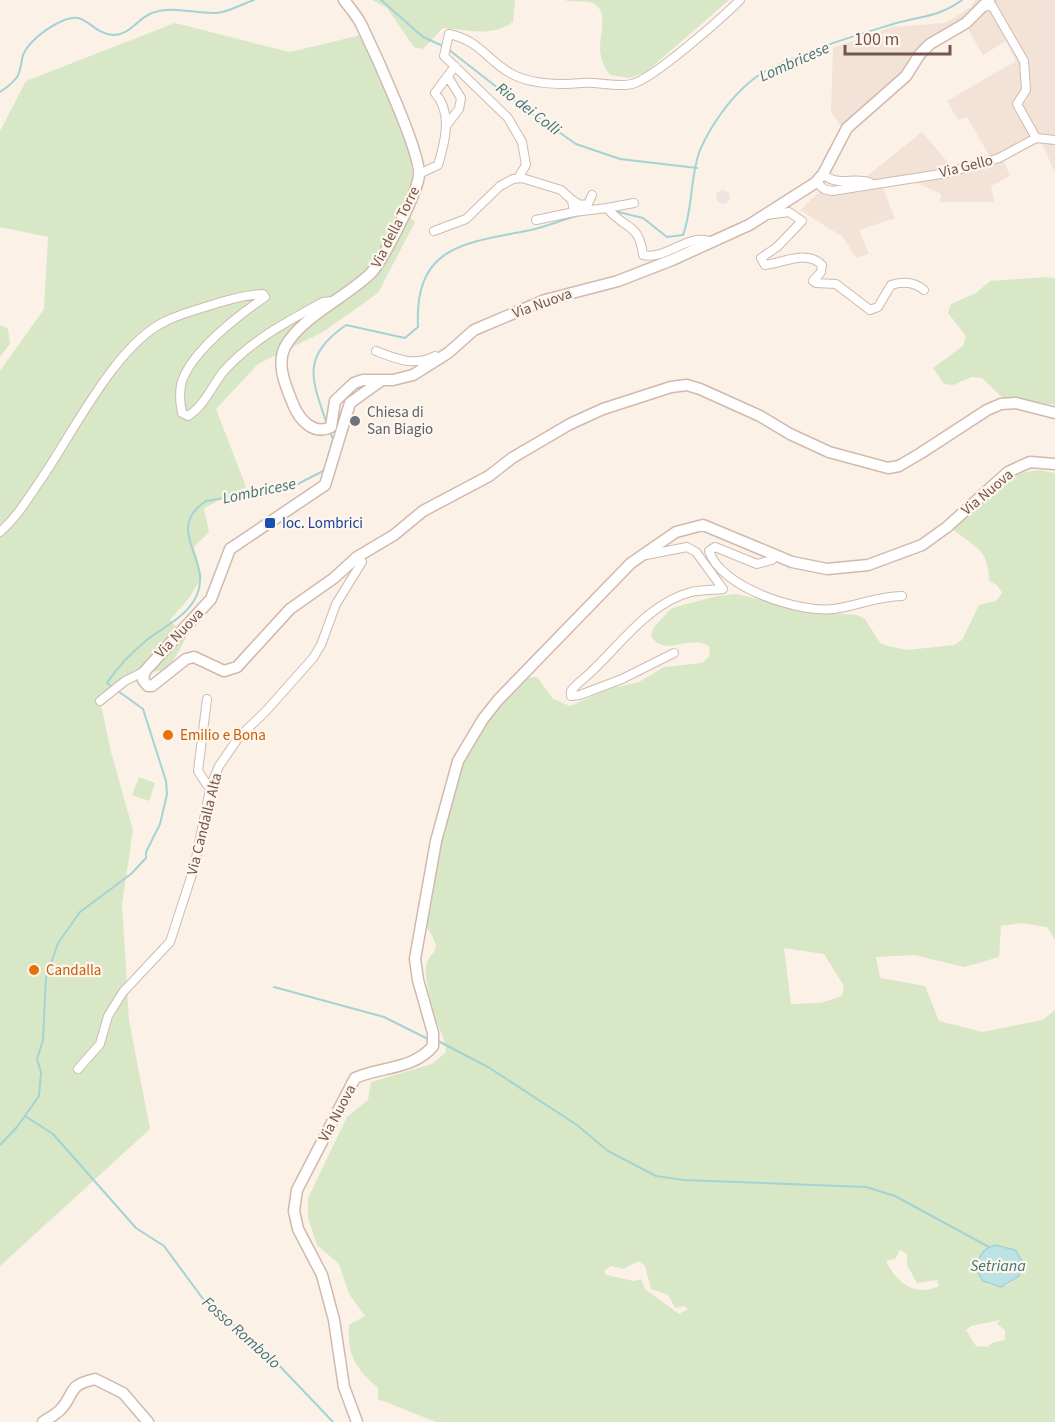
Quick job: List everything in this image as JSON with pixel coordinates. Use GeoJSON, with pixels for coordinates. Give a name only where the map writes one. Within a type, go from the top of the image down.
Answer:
{"type":"FeatureCollection","features":[{"type":"Feature","properties":{"kind":"street","name":"Via della Torre"},"geometry":{"type":"LineString","coordinates":[[344,0],[362,26],[394,97],[413,146],[420,174],[412,199],[373,271],[298,329],[285,349],[281,369],[298,416],[306,425],[325,428],[335,401],[348,387],[363,380],[382,380]]}},
{"type":"Feature","properties":{"kind":"street"},"geometry":{"type":"LineString","coordinates":[[434,231],[466,219],[500,186],[518,178],[526,165],[522,142],[514,126],[455,66],[448,62],[444,49],[449,34],[469,39],[510,73],[534,81],[565,85],[601,82],[630,85],[651,75],[740,0]]}},
{"type":"Feature","properties":{"kind":"street"},"geometry":{"type":"LineString","coordinates":[[986,4],[991,4],[1024,61],[1026,90],[1017,104],[1036,138],[1055,140]]}},
{"type":"Feature","properties":{"kind":"street","name":"Via Nuova"},"geometry":{"type":"LineString","coordinates":[[986,4],[966,23],[930,44],[920,54],[906,76],[847,128],[819,178],[765,215],[672,260],[618,281],[545,300],[474,330],[448,353],[413,375],[382,380],[350,403],[325,485],[231,549],[211,599],[145,671],[143,680],[148,686],[152,686],[186,659],[194,657],[224,671],[237,667],[291,609],[334,578],[357,557],[394,535],[423,511],[489,476],[543,438],[603,409],[671,387],[687,385],[700,389],[760,416],[790,434],[829,452],[888,468],[906,462],[987,410],[1001,404],[1016,403],[1055,413]]}},
{"type":"Feature","properties":{"kind":"street"},"geometry":{"type":"LineString","coordinates":[[420,174],[438,165],[446,126],[443,101],[435,93],[455,66]]}},
{"type":"Feature","properties":{"kind":"street"},"geometry":{"type":"LineString","coordinates":[[446,126],[459,109],[461,98],[448,77]]}},
{"type":"Feature","properties":{"kind":"street","name":"Via Gello"},"geometry":{"type":"LineString","coordinates":[[819,178],[833,181],[859,179],[873,183],[947,173],[990,162],[1036,138]]}},
{"type":"Feature","properties":{"kind":"street"},"geometry":{"type":"LineString","coordinates":[[518,178],[561,190],[580,205],[588,204],[592,195]]}},
{"type":"Feature","properties":{"kind":"street"},"geometry":{"type":"LineString","coordinates":[[572,200],[574,212]]}},
{"type":"Feature","properties":{"kind":"street"},"geometry":{"type":"LineString","coordinates":[[536,220],[634,203]]}},
{"type":"Feature","properties":{"kind":"street"},"geometry":{"type":"LineString","coordinates":[[607,208],[619,222],[631,227],[641,237],[643,255],[653,257],[699,238],[709,241]]}},
{"type":"Feature","properties":{"kind":"street"},"geometry":{"type":"LineString","coordinates":[[765,215],[789,212],[802,221],[777,247],[761,258],[761,262],[765,265],[798,257],[812,258],[822,265],[821,272],[813,280],[816,283],[836,284],[863,307],[870,310],[878,307],[891,285],[900,282],[912,284],[924,290]]}},
{"type":"Feature","properties":{"kind":"street"},"geometry":{"type":"LineString","coordinates":[[0,532],[20,511],[81,414],[121,360],[144,336],[165,321],[252,294],[263,294],[265,297],[212,340],[190,366],[182,381],[180,399],[182,413],[188,416],[200,405],[224,372],[275,328],[323,302],[333,301]]}},
{"type":"Feature","properties":{"kind":"street"},"geometry":{"type":"LineString","coordinates":[[376,351],[412,362],[425,361],[448,353]]}},
{"type":"Feature","properties":{"kind":"street","name":"Via Nuova"},"geometry":{"type":"LineString","coordinates":[[357,1422],[344,1387],[334,1320],[322,1275],[298,1229],[294,1211],[297,1190],[355,1078],[401,1067],[424,1057],[433,1046],[433,1033],[418,980],[415,959],[436,841],[459,761],[483,719],[498,700],[636,558],[676,532],[703,525],[792,562],[827,568],[868,565],[922,545],[947,527],[1008,472],[1030,462],[1055,464]]}},
{"type":"Feature","properties":{"kind":"street"},"geometry":{"type":"LineString","coordinates":[[636,558],[687,547],[696,552],[711,574],[723,584],[723,589],[691,592],[655,612],[624,636],[577,684],[571,691],[572,696],[622,679],[674,653]]}},
{"type":"Feature","properties":{"kind":"street"},"geometry":{"type":"LineString","coordinates":[[776,555],[772,560],[757,564],[715,547],[709,551],[711,557],[736,583],[774,600],[832,609],[880,597],[902,596]]}},
{"type":"Feature","properties":{"kind":"street","name":"Via Candalla Alta"},"geometry":{"type":"LineString","coordinates":[[78,1069],[100,1044],[108,1017],[123,992],[170,942],[194,868],[211,785],[219,766],[239,737],[265,712],[313,658],[321,645],[336,604],[362,562],[357,557]]}},
{"type":"Feature","properties":{"kind":"street"},"geometry":{"type":"LineString","coordinates":[[100,701],[125,681],[145,671]]}},
{"type":"Feature","properties":{"kind":"street"},"geometry":{"type":"LineString","coordinates":[[207,699],[198,771],[207,785],[211,785]]}},
{"type":"Feature","properties":{"kind":"street"},"geometry":{"type":"LineString","coordinates":[[44,1422],[61,1409],[70,1392],[80,1383],[95,1379],[123,1393],[148,1422]]}},
{"type":"Feature","properties":{"kind":"shaded area"},"geometry":{"type":"Polygon","coordinates":[[[975,0],[1055,0],[1055,172],[1041,142],[1003,159],[1010,176],[991,186],[994,202],[940,202],[941,194],[910,180],[882,186],[895,218],[859,230],[869,254],[856,258],[843,237],[800,210],[819,192],[822,185],[836,188],[857,184],[922,132],[951,166],[989,155],[967,117],[958,120],[947,101],[1016,61],[1006,41],[983,55],[968,29],[927,52],[846,134],[831,112],[833,48],[892,27],[945,23],[971,7],[975,0]]]}},
{"type":"Feature","properties":{"kind":"shaded area"},"geometry":{"type":"Polygon","coordinates":[[[723,190],[728,192],[730,197],[728,202],[723,204],[718,202],[716,197],[718,192],[723,190]]]}},
{"type":"Feature","properties":{"kind":"green space"},"geometry":{"type":"Polygon","coordinates":[[[372,0],[515,0],[513,22],[505,27],[488,31],[443,28],[423,49],[414,47],[387,8],[372,0]]]}},
{"type":"Feature","properties":{"kind":"green space"},"geometry":{"type":"Polygon","coordinates":[[[564,0],[729,0],[646,72],[629,78],[610,75],[603,62],[600,48],[602,17],[598,7],[590,2],[564,0]]]}},
{"type":"Feature","properties":{"kind":"green space"},"geometry":{"type":"Polygon","coordinates":[[[175,23],[290,52],[361,35],[411,153],[413,194],[399,207],[415,222],[378,293],[323,332],[258,364],[216,409],[246,487],[204,508],[209,532],[194,547],[202,577],[189,598],[170,620],[186,638],[168,670],[134,674],[101,705],[111,752],[133,830],[122,904],[129,1020],[150,1129],[0,1266],[0,371],[44,309],[48,237],[0,227],[0,131],[26,81],[175,23]]]}},
{"type":"Feature","properties":{"kind":"green space"},"geometry":{"type":"Polygon","coordinates":[[[1055,278],[1055,405],[1003,398],[982,378],[972,377],[953,385],[944,384],[933,368],[963,346],[966,336],[948,313],[951,304],[976,293],[990,281],[1055,278]]]}},
{"type":"Feature","properties":{"kind":"green space"},"geometry":{"type":"Polygon","coordinates":[[[0,325],[8,329],[10,344],[0,357],[0,325]]]}},
{"type":"Feature","properties":{"kind":"green space"},"geometry":{"type":"Polygon","coordinates":[[[1040,470],[1055,473],[1055,940],[1047,927],[1022,923],[1001,926],[999,957],[964,967],[914,955],[876,957],[880,978],[925,986],[939,1021],[982,1032],[1043,1020],[1055,1010],[1055,1422],[436,1422],[378,1399],[378,1388],[359,1368],[351,1353],[349,1325],[365,1316],[349,1294],[339,1264],[317,1245],[308,1218],[308,1198],[347,1117],[368,1100],[371,1082],[432,1064],[446,1052],[427,985],[426,966],[436,948],[425,925],[451,796],[459,771],[483,726],[527,678],[537,677],[553,699],[570,706],[612,688],[639,682],[664,667],[702,663],[709,657],[710,647],[694,642],[664,645],[651,636],[654,627],[672,608],[717,596],[736,594],[816,612],[857,615],[865,619],[880,643],[907,650],[954,645],[962,640],[979,605],[996,601],[1002,593],[997,585],[989,581],[983,555],[974,545],[952,529],[991,491],[1026,472],[1040,470]],[[784,948],[791,1004],[821,1003],[842,996],[844,986],[824,954],[784,948]],[[1005,1246],[979,1256],[977,1270],[989,1285],[1008,1285],[1016,1276],[1010,1249],[1005,1246]],[[900,1250],[895,1259],[886,1261],[895,1275],[907,1286],[922,1290],[939,1286],[937,1280],[917,1283],[907,1265],[907,1254],[900,1250]],[[639,1261],[623,1269],[611,1266],[604,1271],[606,1275],[634,1281],[641,1279],[645,1289],[679,1314],[688,1309],[684,1306],[675,1308],[668,1295],[651,1289],[645,1266],[639,1261]],[[1000,1320],[971,1326],[966,1330],[976,1346],[987,1347],[994,1342],[1005,1340],[1005,1330],[997,1324],[1000,1320]]]}},
{"type":"Feature","properties":{"kind":"green space"},"geometry":{"type":"Polygon","coordinates":[[[139,777],[155,783],[149,801],[132,795],[139,777]]]}},
{"type":"Feature","properties":{"kind":"water","name":"Setriana"},"geometry":{"type":"Polygon","coordinates":[[[995,1245],[1015,1250],[1024,1264],[1019,1276],[1001,1287],[983,1281],[977,1265],[984,1251],[995,1245]]]}},
{"type":"Feature","properties":{"kind":"waterway","name":"Rio dei Colli"},"geometry":{"type":"LineString","coordinates":[[0,92],[17,77],[25,50],[32,42],[46,30],[67,19],[81,19],[104,33],[119,35],[152,13],[168,10],[216,13],[231,10],[254,0]]}},
{"type":"Feature","properties":{"kind":"waterway","name":"Rio dei Colli"},"geometry":{"type":"LineString","coordinates":[[381,0],[423,37],[443,46]]}},
{"type":"Feature","properties":{"kind":"waterway","name":"Lombricese"},"geometry":{"type":"LineString","coordinates":[[614,211],[643,218],[667,237],[683,235],[700,150],[722,112],[751,81],[779,64],[818,48],[936,13],[962,0]]}},
{"type":"Feature","properties":{"kind":"waterway","name":"Rio dei Colli"},"geometry":{"type":"LineString","coordinates":[[448,49],[517,103],[576,144],[620,159],[697,168]]}},
{"type":"Feature","properties":{"kind":"waterway","name":"Lombricese"},"geometry":{"type":"LineString","coordinates":[[327,424],[314,381],[316,358],[322,348],[346,325],[405,338],[418,327],[419,300],[425,279],[435,264],[448,253],[485,239],[538,228],[584,214]]}},
{"type":"Feature","properties":{"kind":"waterway","name":"Lombricese"},"geometry":{"type":"LineString","coordinates":[[326,464],[333,439],[330,432]]}},
{"type":"Feature","properties":{"kind":"waterway","name":"Lombricese"},"geometry":{"type":"LineString","coordinates":[[0,1145],[17,1127],[39,1096],[41,1072],[37,1059],[43,1040],[46,978],[58,943],[80,912],[131,874],[146,858],[146,852],[160,824],[167,794],[166,781],[143,709],[107,683],[131,654],[184,613],[195,600],[200,579],[188,533],[189,522],[194,512],[206,501],[294,486],[325,470]]}},
{"type":"Feature","properties":{"kind":"waterway"},"geometry":{"type":"LineString","coordinates":[[274,987],[384,1017],[426,1038]]}},
{"type":"Feature","properties":{"kind":"waterway"},"geometry":{"type":"LineString","coordinates":[[440,1042],[488,1067],[577,1125],[608,1151],[656,1176],[684,1180],[866,1187],[895,1196],[989,1247]]}},
{"type":"Feature","properties":{"kind":"waterway","name":"Fosso Rombolo"},"geometry":{"type":"LineString","coordinates":[[25,1116],[53,1134],[136,1228],[164,1246],[209,1307],[255,1340],[333,1422]]}},
{"type":"Feature","properties":{"kind":"place","name":"Chiesa di San Biagio"},"geometry":{"type":"Point","coordinates":[355,421]}},
{"type":"Feature","properties":{"kind":"place","name":"Ioc. Lombrici"},"geometry":{"type":"Point","coordinates":[270,523]}},
{"type":"Feature","properties":{"kind":"place","name":"Emilio e Bona"},"geometry":{"type":"Point","coordinates":[168,735]}},
{"type":"Feature","properties":{"kind":"place","name":"Candalla"},"geometry":{"type":"Point","coordinates":[34,970]}}]}
